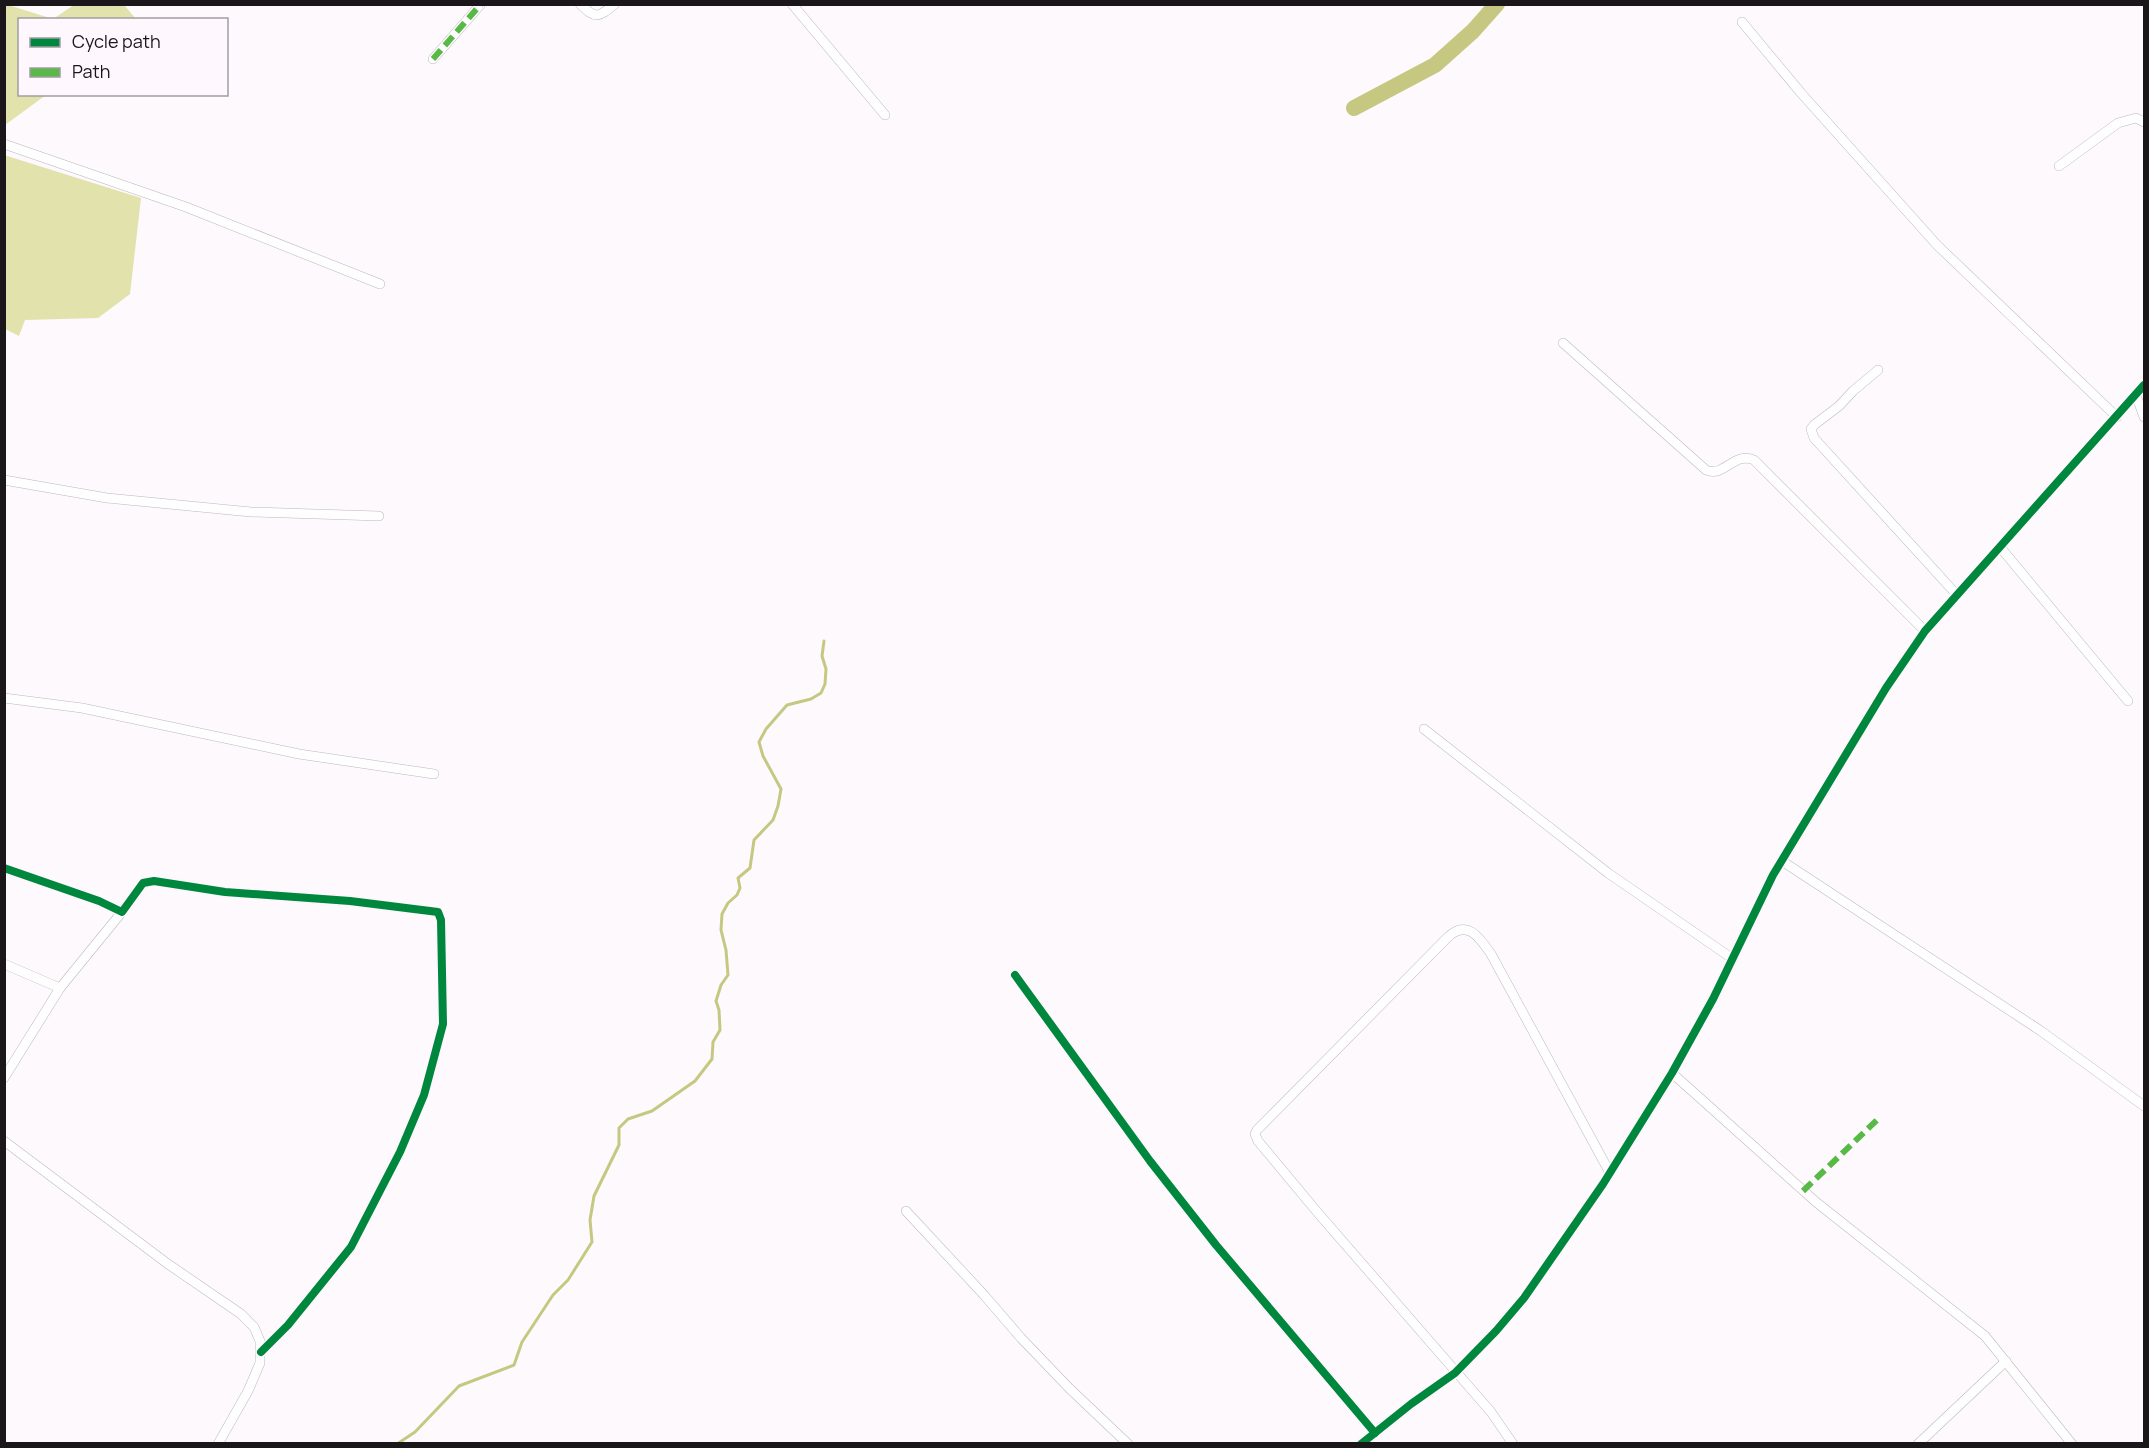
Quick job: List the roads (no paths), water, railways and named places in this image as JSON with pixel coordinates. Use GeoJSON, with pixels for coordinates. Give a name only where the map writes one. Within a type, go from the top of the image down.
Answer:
{"type":"FeatureCollection","features":[{"type":"Feature","properties":{"kind":"street"},"geometry":{"type":"LineString","coordinates":[[433,59],[482,4]]}},
{"type":"Feature","properties":{"kind":"street"},"geometry":{"type":"LineString","coordinates":[[580,4],[589,13],[598,16],[615,4]]}},
{"type":"Feature","properties":{"kind":"street"},"geometry":{"type":"LineString","coordinates":[[792,4],[885,115]]}},
{"type":"Feature","properties":{"kind":"street"},"geometry":{"type":"LineString","coordinates":[[1742,22],[1801,93],[1937,245],[2118,417]]}},
{"type":"Feature","properties":{"kind":"street"},"geometry":{"type":"LineString","coordinates":[[2059,166],[2118,123],[2136,118],[2145,122]]}},
{"type":"Feature","properties":{"kind":"street"},"geometry":{"type":"LineString","coordinates":[[4,144],[186,207],[381,284]]}},
{"type":"Feature","properties":{"kind":"street"},"geometry":{"type":"LineString","coordinates":[[1563,343],[1706,470],[1716,471],[1740,458],[1746,457],[1754,460],[1925,631]]}},
{"type":"Feature","properties":{"kind":"street"},"geometry":{"type":"LineString","coordinates":[[1878,370],[1839,406],[1814,424],[1811,429],[1814,438],[1957,595]]}},
{"type":"Feature","properties":{"kind":"street"},"geometry":{"type":"LineString","coordinates":[[1361,1443],[1455,1373],[1524,1298],[1610,1173],[1672,1073],[1713,999],[1782,861],[1886,688],[1925,631],[2145,385]]}},
{"type":"Feature","properties":{"kind":"street"},"geometry":{"type":"LineString","coordinates":[[2136,395],[2145,417]]}},
{"type":"Feature","properties":{"kind":"street"},"geometry":{"type":"LineString","coordinates":[[4,480],[107,498],[251,512],[379,516]]}},
{"type":"Feature","properties":{"kind":"street"},"geometry":{"type":"LineString","coordinates":[[2000,547],[2128,701]]}},
{"type":"Feature","properties":{"kind":"street"},"geometry":{"type":"LineString","coordinates":[[4,698],[82,708],[299,754],[434,774]]}},
{"type":"Feature","properties":{"kind":"street"},"geometry":{"type":"LineString","coordinates":[[1424,729],[1608,873],[1733,959]]}},
{"type":"Feature","properties":{"kind":"street"},"geometry":{"type":"LineString","coordinates":[[1782,861],[2041,1031],[2145,1106]]}},
{"type":"Feature","properties":{"kind":"street"},"geometry":{"type":"LineString","coordinates":[[4,868],[99,901],[122,912]]}},
{"type":"Feature","properties":{"kind":"street"},"geometry":{"type":"LineString","coordinates":[[4,1078],[60,988],[143,883],[154,881],[225,892],[438,912],[441,920],[443,1024],[424,1095],[404,1143],[351,1247],[288,1325],[261,1352]]}},
{"type":"Feature","properties":{"kind":"street"},"geometry":{"type":"LineString","coordinates":[[1513,1443],[1491,1412],[1455,1373],[1255,1137],[1257,1130],[1451,934],[1469,930],[1480,938],[1491,954],[1610,1173]]}},
{"type":"Feature","properties":{"kind":"street"},"geometry":{"type":"LineString","coordinates":[[4,964],[60,988]]}},
{"type":"Feature","properties":{"kind":"street"},"geometry":{"type":"LineString","coordinates":[[1015,975],[1149,1161],[1216,1245],[1375,1433]]}},
{"type":"Feature","properties":{"kind":"street"},"geometry":{"type":"LineString","coordinates":[[1672,1073],[1816,1202],[1985,1336],[2072,1443]]}},
{"type":"Feature","properties":{"kind":"street"},"geometry":{"type":"LineString","coordinates":[[4,1141],[168,1264],[241,1314],[254,1327],[260,1341],[260,1363],[248,1391],[218,1443]]}},
{"type":"Feature","properties":{"kind":"street"},"geometry":{"type":"LineString","coordinates":[[906,1211],[984,1294],[1021,1338],[1069,1388],[1128,1443]]}},
{"type":"Feature","properties":{"kind":"street"},"geometry":{"type":"LineString","coordinates":[[1918,1443],[2006,1361]]}},
{"type":"Feature","properties":{"kind":"waterway"},"geometry":{"type":"LineString","coordinates":[[1354,108],[1435,65],[1473,31],[1497,4]]}},
{"type":"Feature","properties":{"kind":"waterway"},"geometry":{"type":"LineString","coordinates":[[397,1444],[415,1432],[459,1386],[514,1365],[522,1342],[553,1295],[568,1280],[592,1242],[590,1220],[594,1196],[619,1145],[619,1128],[628,1119],[652,1111],[695,1081],[712,1059],[713,1042],[720,1030],[716,1001],[721,985],[728,975],[726,950],[721,930],[722,914],[728,903],[737,895],[740,888],[738,878],[750,868],[754,840],[773,820],[781,789],[763,756],[759,742],[766,729],[787,705],[811,699],[821,693],[825,684],[826,669],[822,656],[824,641]]}}]}
